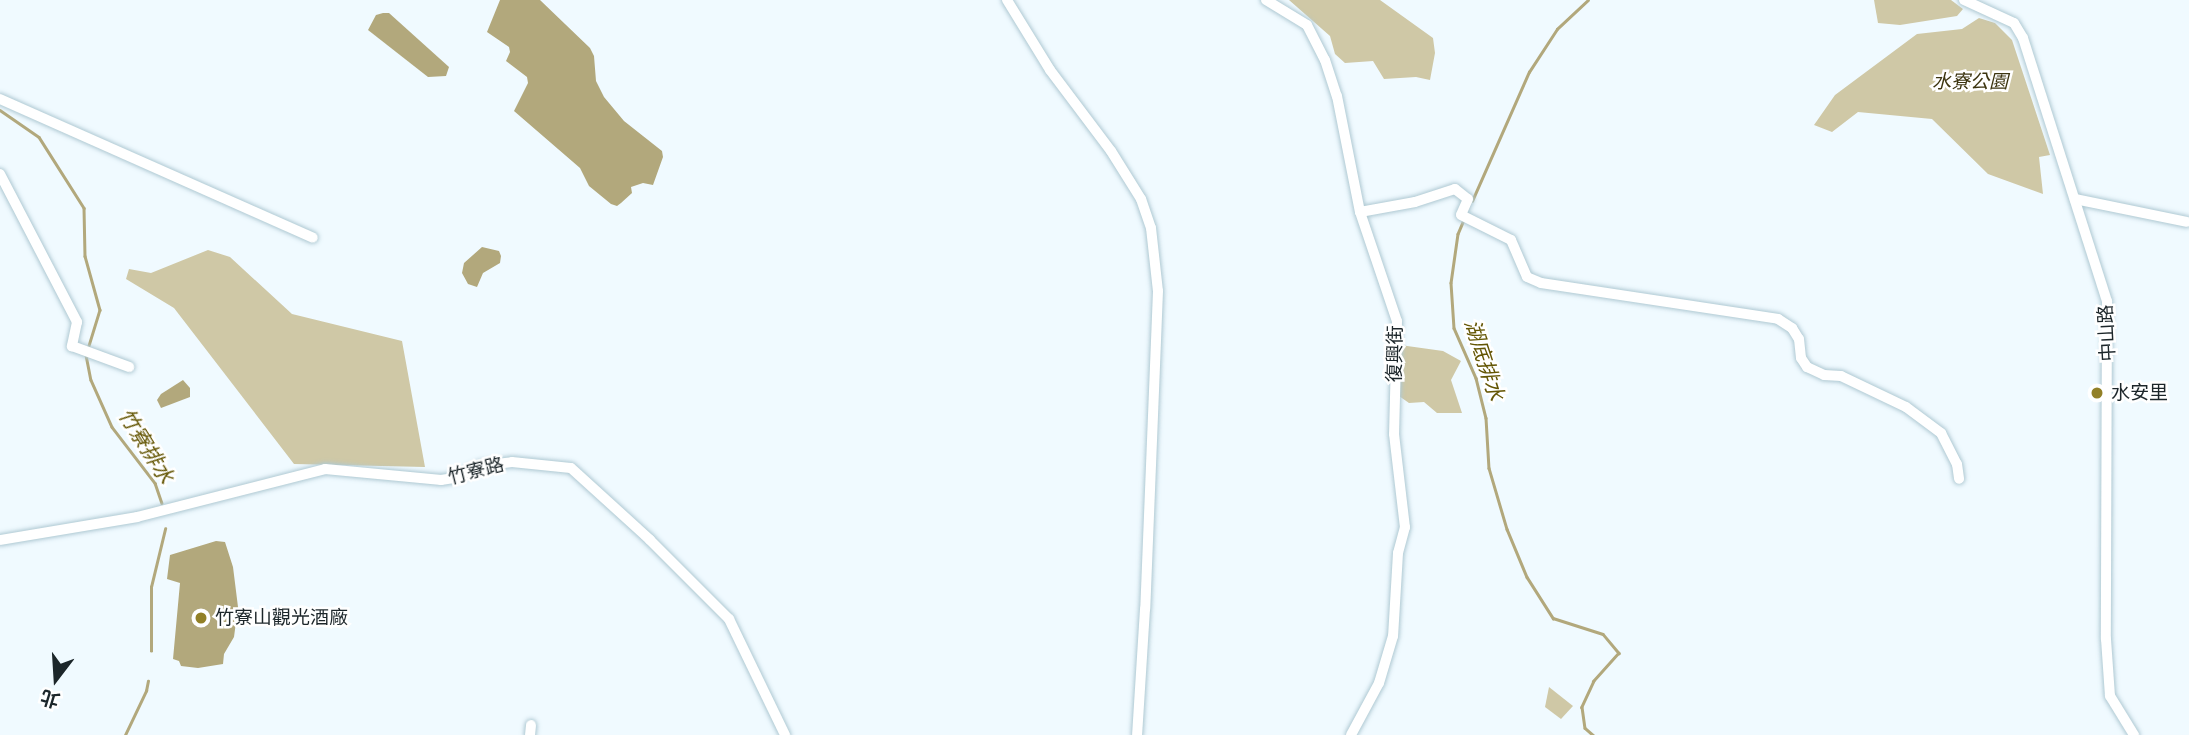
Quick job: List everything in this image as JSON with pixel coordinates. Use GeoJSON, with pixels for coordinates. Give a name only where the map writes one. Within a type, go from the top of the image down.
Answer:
{"type":"FeatureCollection","features":[{"type":"Feature","properties":{"kind":"street"},"geometry":{"type":"LineString","coordinates":[[1007,0],[1050,70],[1111,151],[1141,200],[1151,228],[1158,291],[1146,609],[1137,735]]}},
{"type":"Feature","properties":{"kind":"street","name":"復興街"},"geometry":{"type":"LineString","coordinates":[[1266,0],[1307,25],[1325,60],[1337,96],[1360,212],[1398,321],[1394,434],[1405,527],[1398,553],[1393,636],[1379,682],[1351,735]]}},
{"type":"Feature","properties":{"kind":"street","name":"中山路"},"geometry":{"type":"LineString","coordinates":[[1964,0],[2014,23],[2024,38],[2107,301],[2106,639],[2110,696],[2134,735]]}},
{"type":"Feature","properties":{"kind":"street"},"geometry":{"type":"LineString","coordinates":[[0,99],[313,238]]}},
{"type":"Feature","properties":{"kind":"street"},"geometry":{"type":"LineString","coordinates":[[0,174],[77,322],[72,346],[75,350],[129,367]]}},
{"type":"Feature","properties":{"kind":"street"},"geometry":{"type":"LineString","coordinates":[[1360,212],[1415,202],[1455,189],[1468,199],[1461,215],[1511,240],[1527,277],[1541,283],[1778,319],[1792,328],[1799,339],[1801,358],[1807,367],[1824,375],[1841,376],[1906,407],[1941,433],[1957,464],[1959,479]]}},
{"type":"Feature","properties":{"kind":"street"},"geometry":{"type":"LineString","coordinates":[[2076,199],[2187,222]]}},
{"type":"Feature","properties":{"kind":"street","name":"竹寮路"},"geometry":{"type":"LineString","coordinates":[[0,540],[137,517],[325,469],[441,480],[454,478],[480,466],[512,462],[571,468],[650,540],[729,619],[785,735]]}},
{"type":"Feature","properties":{"kind":"green space"},"geometry":{"type":"Polygon","coordinates":[[[1289,0],[1380,0],[1433,38],[1435,53],[1430,80],[1416,77],[1384,79],[1373,61],[1345,63],[1335,54],[1330,36],[1289,0]]]}},
{"type":"Feature","properties":{"kind":"green space"},"geometry":{"type":"Polygon","coordinates":[[[1874,0],[1951,0],[1963,9],[1957,16],[1900,25],[1878,23],[1874,0]]]}},
{"type":"Feature","properties":{"kind":"green space","name":"水寮公園"},"geometry":{"type":"Polygon","coordinates":[[[1979,18],[1995,23],[2012,40],[2050,155],[2039,157],[2043,194],[1988,174],[1932,119],[1858,112],[1832,132],[1814,125],[1835,95],[1917,34],[1962,29],[1979,18]]]}},
{"type":"Feature","properties":{"kind":"green space"},"geometry":{"type":"Polygon","coordinates":[[[208,250],[230,257],[292,314],[402,341],[425,467],[294,464],[174,308],[126,279],[129,269],[151,273],[208,250]]]}},
{"type":"Feature","properties":{"kind":"green space"},"geometry":{"type":"Polygon","coordinates":[[[1400,345],[1443,351],[1461,361],[1451,380],[1462,413],[1437,413],[1424,402],[1409,403],[1399,396],[1400,345]]]}},
{"type":"Feature","properties":{"kind":"green space"},"geometry":{"type":"Polygon","coordinates":[[[1549,687],[1573,706],[1561,719],[1545,707],[1549,687]]]}},
{"type":"Feature","properties":{"kind":"shaded area"},"geometry":{"type":"Polygon","coordinates":[[[500,0],[540,0],[590,48],[594,56],[596,81],[604,97],[624,121],[662,151],[663,157],[653,185],[643,183],[631,187],[632,193],[621,203],[617,206],[611,204],[589,186],[580,168],[514,111],[528,83],[527,77],[506,61],[509,47],[487,32],[500,0]]]}},
{"type":"Feature","properties":{"kind":"shaded area"},"geometry":{"type":"Polygon","coordinates":[[[389,13],[449,67],[446,76],[428,77],[368,30],[376,15],[389,13]]]}},
{"type":"Feature","properties":{"kind":"shaded area"},"geometry":{"type":"Polygon","coordinates":[[[482,247],[499,251],[501,256],[500,263],[483,273],[477,287],[468,284],[462,273],[464,263],[482,247]]]}},
{"type":"Feature","properties":{"kind":"shaded area"},"geometry":{"type":"Polygon","coordinates":[[[183,380],[190,388],[190,397],[161,408],[157,400],[161,394],[183,380]]]}},
{"type":"Feature","properties":{"kind":"shaded area"},"geometry":{"type":"Polygon","coordinates":[[[216,541],[225,542],[233,567],[238,607],[234,637],[224,654],[223,664],[198,668],[181,666],[179,661],[173,659],[180,583],[167,579],[170,555],[216,541]]]}},
{"type":"Feature","properties":{"kind":"waterway","name":"湖底排水"},"geometry":{"type":"LineString","coordinates":[[1472,201],[1529,72],[1557,29],[1588,0]]}},
{"type":"Feature","properties":{"kind":"waterway","name":"竹寮排水"},"geometry":{"type":"LineString","coordinates":[[0,110],[39,137],[84,208],[85,256],[100,310],[88,349]]}},
{"type":"Feature","properties":{"kind":"waterway","name":"湖底排水"},"geometry":{"type":"LineString","coordinates":[[1464,220],[1458,234],[1451,283],[1454,328],[1476,378],[1486,418],[1489,468],[1507,529],[1527,577],[1553,618],[1603,634],[1619,653],[1594,681],[1582,707],[1585,728],[1593,735]]}},
{"type":"Feature","properties":{"kind":"waterway","name":"竹寮排水"},"geometry":{"type":"LineString","coordinates":[[86,355],[91,380],[112,427],[155,483],[162,503]]}},
{"type":"Feature","properties":{"kind":"waterway"},"geometry":{"type":"LineString","coordinates":[[151,651],[151,587],[165,529]]}},
{"type":"Feature","properties":{"kind":"waterway"},"geometry":{"type":"LineString","coordinates":[[125,735],[148,681]]}},
{"type":"Feature","properties":{"kind":"place","name":"水安里"},"geometry":{"type":"Point","coordinates":[2097,393]}},
{"type":"Feature","properties":{"kind":"place","name":"竹寮山觀光酒廠"},"geometry":{"type":"Point","coordinates":[201,618]}}]}
